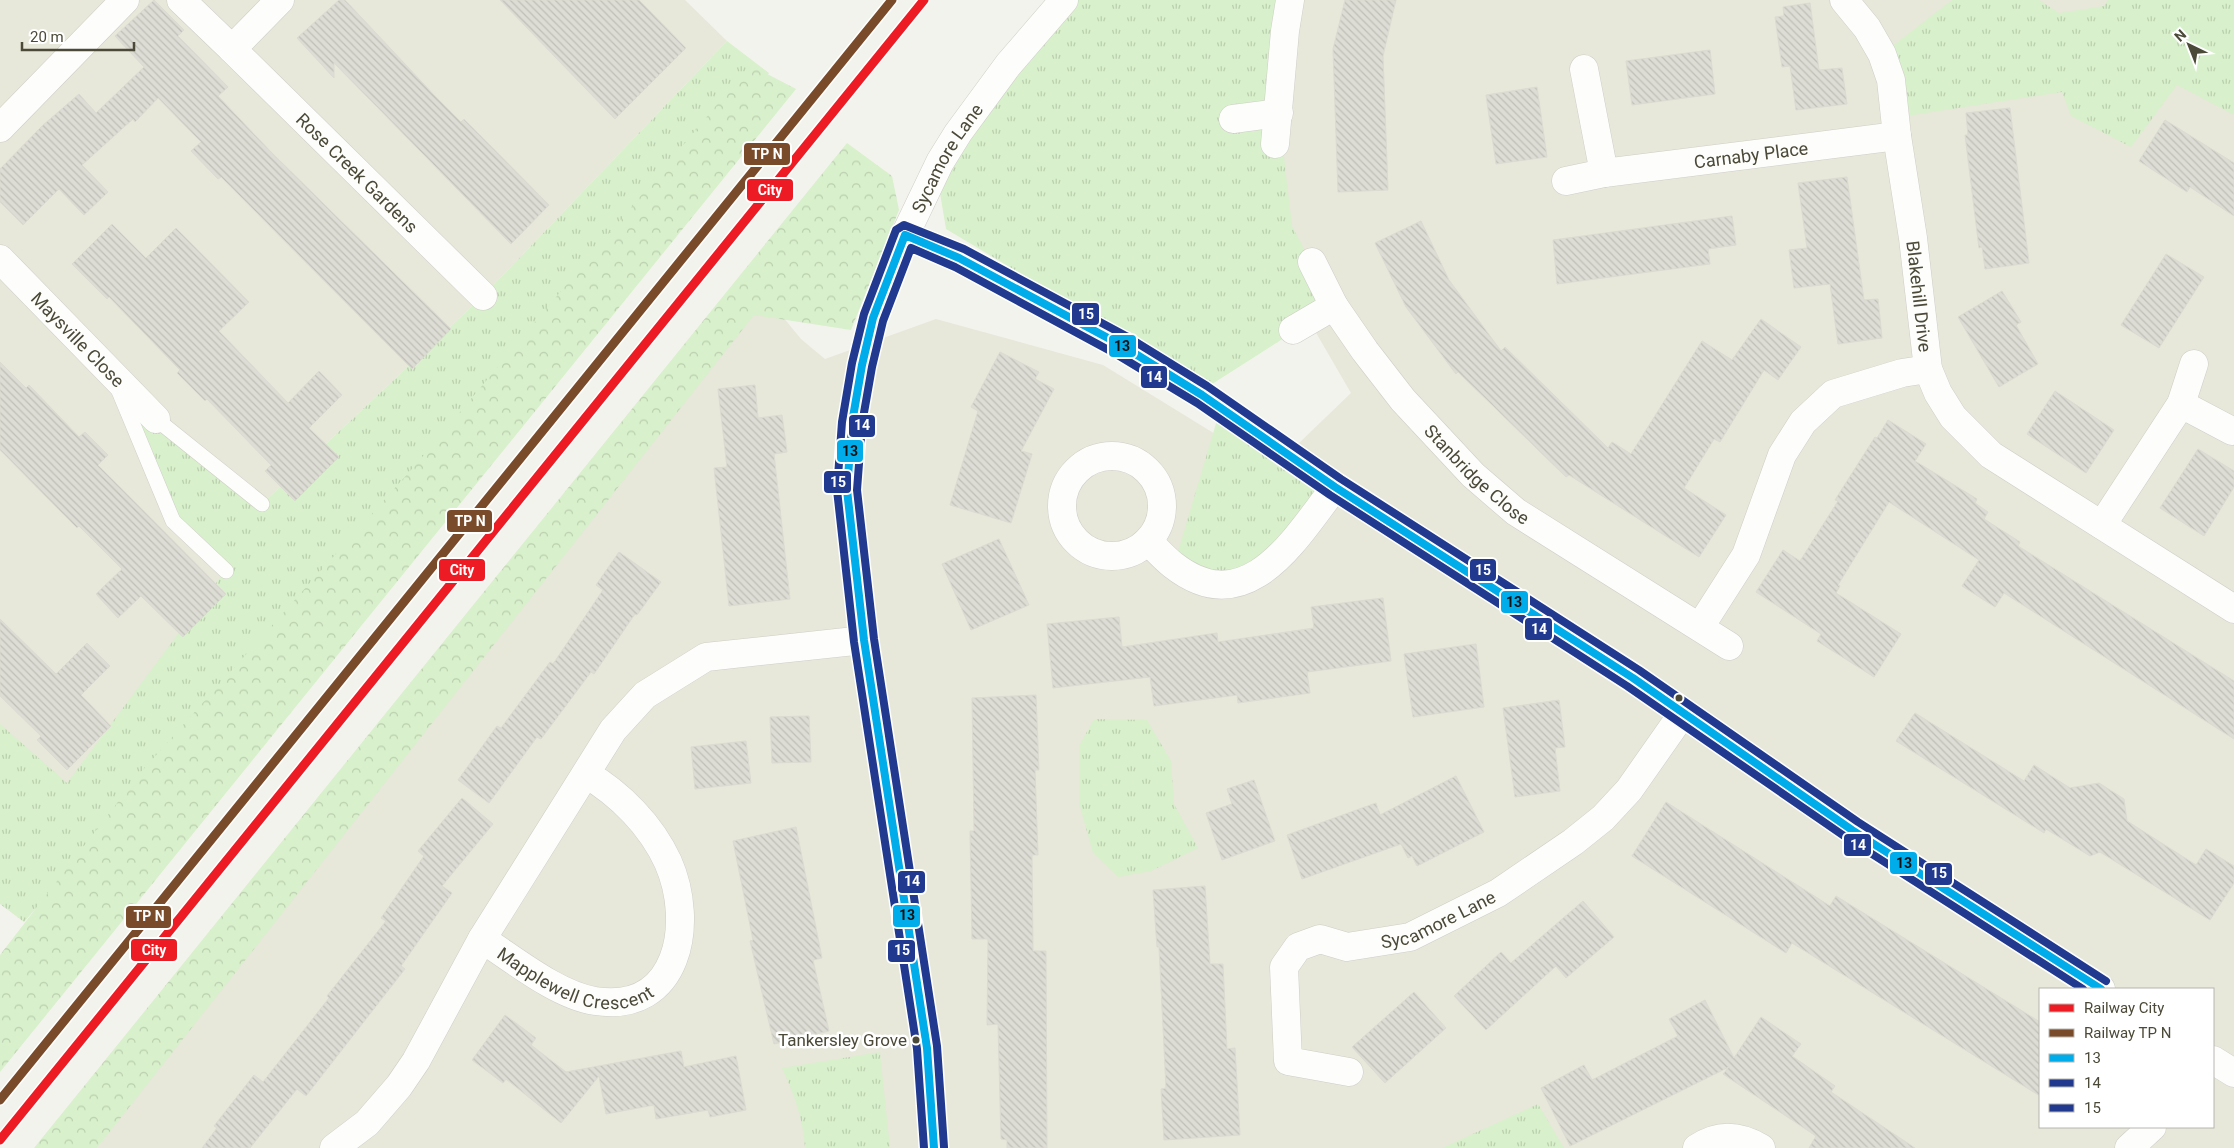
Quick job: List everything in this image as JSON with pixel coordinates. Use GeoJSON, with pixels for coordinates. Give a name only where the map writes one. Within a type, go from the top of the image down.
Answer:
{"type":"FeatureCollection","features":[{"type":"Feature","properties":{"kind":"street"},"geometry":{"type":"LineString","coordinates":[[0,128],[125,0]]}},
{"type":"Feature","properties":{"kind":"street","name":"Rose Creek Gardens"},"geometry":{"type":"LineString","coordinates":[[181,0],[483,296]]}},
{"type":"Feature","properties":{"kind":"street"},"geometry":{"type":"LineString","coordinates":[[232,50],[280,0]]}},
{"type":"Feature","properties":{"kind":"street","name":"Sycamore Lane"},"geometry":{"type":"LineString","coordinates":[[1064,0],[1008,65],[958,133],[940,162],[905,236],[959,258],[1121,345],[1202,395],[1335,487],[1625,673],[1852,830],[2099,988]]}},
{"type":"Feature","properties":{"kind":"street"},"geometry":{"type":"LineString","coordinates":[[1275,144],[1279,113],[1284,31],[1290,0]]}},
{"type":"Feature","properties":{"kind":"street","name":"Blakehill Drive"},"geometry":{"type":"LineString","coordinates":[[1844,0],[1867,28],[1882,54],[1891,80],[1897,136],[1913,238],[1928,369],[1938,393],[1954,417],[1972,438],[1991,455],[2234,609]]}},
{"type":"Feature","properties":{"kind":"street"},"geometry":{"type":"LineString","coordinates":[[1584,69],[1604,173]]}},
{"type":"Feature","properties":{"kind":"street"},"geometry":{"type":"LineString","coordinates":[[1233,119],[1279,113]]}},
{"type":"Feature","properties":{"kind":"street","name":"Carnaby Place"},"geometry":{"type":"LineString","coordinates":[[1566,181],[1604,173],[1897,136]]}},
{"type":"Feature","properties":{"kind":"street"},"geometry":{"type":"LineString","coordinates":[[905,236],[873,318],[862,364],[852,423],[847,490],[864,640],[927,1048],[934,1148]]}},
{"type":"Feature","properties":{"kind":"street","name":"Maysville Close"},"geometry":{"type":"LineString","coordinates":[[0,259],[156,420]]}},
{"type":"Feature","properties":{"kind":"street","name":"Stanbridge Close"},"geometry":{"type":"LineString","coordinates":[[1312,262],[1334,306],[1403,400],[1473,475],[1516,512],[1729,646]]}},
{"type":"Feature","properties":{"kind":"street"},"geometry":{"type":"LineString","coordinates":[[1293,330],[1334,306]]}},
{"type":"Feature","properties":{"kind":"street"},"geometry":{"type":"LineString","coordinates":[[2102,525],[2181,404],[2194,364]]}},
{"type":"Feature","properties":{"kind":"street"},"geometry":{"type":"LineString","coordinates":[[1700,627],[1746,555],[1782,455],[1803,422],[1833,394],[1902,373],[1928,369]]}},
{"type":"Feature","properties":{"kind":"street"},"geometry":{"type":"LineString","coordinates":[[2181,404],[2232,431]]}},
{"type":"Feature","properties":{"kind":"street"},"geometry":{"type":"LineString","coordinates":[[1148,541],[1174,565],[1203,581],[1227,585],[1244,581],[1262,573],[1279,558],[1335,487]]}},
{"type":"Feature","properties":{"kind":"street","name":"Mapplewell Crescent"},"geometry":{"type":"LineString","coordinates":[[334,1148],[367,1123],[399,1086],[416,1061],[482,939],[586,774],[614,730],[646,695],[706,657],[864,640]]}},
{"type":"Feature","properties":{"kind":"street","name":"Sycamore Lane"},"geometry":{"type":"LineString","coordinates":[[1349,1072],[1288,1061],[1284,967],[1298,947],[1320,939],[1346,947],[1410,937],[1498,893],[1573,842],[1602,818],[1629,790],[1683,713]]}},
{"type":"Feature","properties":{"kind":"street","name":"Mapplewell Crescent"},"geometry":{"type":"LineString","coordinates":[[482,939],[553,984],[593,1000],[615,1003],[637,997],[655,986],[670,968],[680,943],[681,918],[677,887],[668,861],[652,834],[635,812],[602,783],[586,774]]}},
{"type":"Feature","properties":{"kind":"street"},"geometry":{"type":"LineString","coordinates":[[2214,1061],[2234,1073]]}},
{"type":"Feature","properties":{"kind":"street"},"geometry":{"type":"LineString","coordinates":[[2129,1148],[2151,1128]]}},
{"type":"Feature","properties":{"kind":"street"},"geometry":{"type":"LineString","coordinates":[[1697,1148],[1708,1141],[1726,1137],[1744,1139],[1761,1148]]}},
{"type":"Feature","properties":{"kind":"lane"},"geometry":{"type":"LineString","coordinates":[[114,378],[173,521],[226,571]]}},
{"type":"Feature","properties":{"kind":"lane"},"geometry":{"type":"LineString","coordinates":[[156,420],[262,504]]}},
{"type":"Feature","properties":{"kind":"shaded area"},"geometry":{"type":"Polygon","coordinates":[[[0,0],[685,0],[727,41],[483,296],[262,504],[226,571],[0,879],[0,0]]]}},
{"type":"Feature","properties":{"kind":"shaded area"},"geometry":{"type":"Polygon","coordinates":[[[1270,0],[2234,0],[2234,1148],[97,1148],[760,289],[801,339],[825,359],[936,319],[1103,365],[1272,469],[1351,393],[1254,226],[1270,0]]]}},
{"type":"Feature","properties":{"kind":"green space"},"geometry":{"type":"Polygon","coordinates":[[[1064,0],[1290,0],[1279,113],[1292,226],[1334,306],[1209,386],[946,229],[939,187],[958,133],[1064,0]]]}},
{"type":"Feature","properties":{"kind":"green space"},"geometry":{"type":"Polygon","coordinates":[[[1952,0],[2039,0],[2059,13],[2104,6],[2108,0],[2234,0],[2234,115],[2177,85],[2131,147],[2071,116],[2062,92],[1894,118],[1882,54],[1952,0]]]}},
{"type":"Feature","properties":{"kind":"green space"},"geometry":{"type":"Polygon","coordinates":[[[727,41],[769,73],[24,922],[0,904],[0,724],[67,783],[225,571],[173,521],[114,378],[262,504],[483,296],[727,41]]]}},
{"type":"Feature","properties":{"kind":"green space"},"geometry":{"type":"Polygon","coordinates":[[[750,65],[796,89],[0,1072],[0,955],[141,772],[419,461],[750,65]]]}},
{"type":"Feature","properties":{"kind":"green space"},"geometry":{"type":"Polygon","coordinates":[[[847,143],[892,176],[899,210],[851,330],[754,315],[97,1148],[34,1148],[847,143]]]}},
{"type":"Feature","properties":{"kind":"green space"},"geometry":{"type":"Polygon","coordinates":[[[1217,420],[1321,495],[1244,581],[1174,565],[1217,420]]]}},
{"type":"Feature","properties":{"kind":"green space"},"geometry":{"type":"Polygon","coordinates":[[[1094,719],[1147,720],[1171,761],[1174,804],[1198,848],[1151,871],[1118,877],[1093,853],[1079,803],[1079,746],[1094,719]]]}},
{"type":"Feature","properties":{"kind":"green space"},"geometry":{"type":"Polygon","coordinates":[[[880,1052],[890,1148],[805,1148],[797,1106],[782,1068],[880,1052]]]}},
{"type":"Feature","properties":{"kind":"green space"},"geometry":{"type":"Polygon","coordinates":[[[1538,1104],[1564,1148],[1442,1148],[1538,1104]]]}},
{"type":"Feature","properties":{"kind":"building"},"geometry":{"type":"Polygon","coordinates":[[[154,0],[184,30],[178,36],[228,87],[218,96],[272,153],[451,329],[412,369],[221,177],[218,179],[191,151],[201,142],[158,98],[135,122],[133,119],[82,165],[108,192],[84,215],[59,189],[23,225],[0,202],[0,169],[42,126],[79,94],[96,113],[144,67],[115,36],[154,0]]]}},
{"type":"Feature","properties":{"kind":"building"},"geometry":{"type":"Polygon","coordinates":[[[339,0],[345,0],[435,96],[461,122],[464,119],[549,205],[511,244],[334,63],[334,78],[297,38],[339,0]]]}},
{"type":"Feature","properties":{"kind":"building"},"geometry":{"type":"Polygon","coordinates":[[[500,0],[639,0],[686,48],[615,119],[500,0]]]}},
{"type":"Feature","properties":{"kind":"building"},"geometry":{"type":"Polygon","coordinates":[[[1345,0],[1396,0],[1383,56],[1388,190],[1338,192],[1333,49],[1345,0]]]}},
{"type":"Feature","properties":{"kind":"building"},"geometry":{"type":"Polygon","coordinates":[[[1810,3],[1819,70],[1842,68],[1847,104],[1796,110],[1790,66],[1782,67],[1775,17],[1784,16],[1783,7],[1810,3]]]}},
{"type":"Feature","properties":{"kind":"building"},"geometry":{"type":"Polygon","coordinates":[[[1710,50],[1715,94],[1632,105],[1626,61],[1710,50]]]}},
{"type":"Feature","properties":{"kind":"building"},"geometry":{"type":"Polygon","coordinates":[[[1537,87],[1547,157],[1496,164],[1486,95],[1537,87]]]}},
{"type":"Feature","properties":{"kind":"building"},"geometry":{"type":"Polygon","coordinates":[[[2010,108],[2029,263],[1985,269],[1982,247],[1979,248],[1965,135],[1968,135],[1966,113],[2010,108]]]}},
{"type":"Feature","properties":{"kind":"building"},"geometry":{"type":"Polygon","coordinates":[[[2165,120],[2234,163],[2234,216],[2190,187],[2187,192],[2139,161],[2165,120]]]}},
{"type":"Feature","properties":{"kind":"building"},"geometry":{"type":"Polygon","coordinates":[[[1847,177],[1864,300],[1878,299],[1882,338],[1838,344],[1830,284],[1794,288],[1789,250],[1807,248],[1798,183],[1847,177]]]}},
{"type":"Feature","properties":{"kind":"building"},"geometry":{"type":"Polygon","coordinates":[[[1732,216],[1736,245],[1708,249],[1710,264],[1557,284],[1553,240],[1732,216]]]}},
{"type":"Feature","properties":{"kind":"building"},"geometry":{"type":"Polygon","coordinates":[[[1421,221],[1449,280],[1501,351],[1505,347],[1608,448],[1612,442],[1631,454],[1702,341],[1732,360],[1761,319],[1801,347],[1778,380],[1764,370],[1720,442],[1714,439],[1684,488],[1726,515],[1699,557],[1569,475],[1566,477],[1458,372],[1456,374],[1406,307],[1375,243],[1421,221]]]}},
{"type":"Feature","properties":{"kind":"building"},"geometry":{"type":"Polygon","coordinates":[[[112,224],[146,258],[176,228],[249,302],[219,331],[288,403],[319,371],[342,395],[309,428],[339,457],[295,501],[265,471],[271,465],[207,399],[205,401],[177,373],[180,370],[109,297],[107,299],[72,264],[112,224]]]}},
{"type":"Feature","properties":{"kind":"building"},"geometry":{"type":"Polygon","coordinates":[[[2166,254],[2204,277],[2159,348],[2121,325],[2166,254]]]}},
{"type":"Feature","properties":{"kind":"building"},"geometry":{"type":"Polygon","coordinates":[[[2002,291],[2021,322],[2016,325],[2038,364],[1999,387],[1958,317],[2002,291]]]}},
{"type":"Feature","properties":{"kind":"building"},"geometry":{"type":"Polygon","coordinates":[[[1000,352],[1039,372],[1035,379],[1054,389],[1021,451],[1032,454],[1011,523],[950,505],[978,411],[971,407],[1000,352]]]}},
{"type":"Feature","properties":{"kind":"building"},"geometry":{"type":"Polygon","coordinates":[[[0,362],[26,388],[29,385],[79,437],[85,432],[108,455],[98,465],[226,594],[183,637],[141,596],[118,618],[96,594],[122,569],[79,526],[77,528],[0,450],[0,362]]]}},
{"type":"Feature","properties":{"kind":"building"},"geometry":{"type":"Polygon","coordinates":[[[755,385],[758,418],[782,415],[787,452],[774,454],[790,599],[729,606],[714,468],[727,467],[718,389],[755,385]]]}},
{"type":"Feature","properties":{"kind":"building"},"geometry":{"type":"Polygon","coordinates":[[[2055,391],[2114,430],[2086,473],[2027,434],[2055,391]]]}},
{"type":"Feature","properties":{"kind":"building"},"geometry":{"type":"Polygon","coordinates":[[[1888,420],[1926,444],[1915,461],[1977,499],[1975,503],[1988,512],[1984,519],[2020,542],[2018,546],[2234,681],[2234,739],[2004,593],[1995,607],[1962,586],[1979,560],[1889,502],[1838,585],[1840,586],[1836,593],[1901,634],[1874,677],[1817,641],[1821,634],[1756,592],[1783,550],[1800,561],[1838,501],[1835,500],[1888,420]]]}},
{"type":"Feature","properties":{"kind":"building"},"geometry":{"type":"Polygon","coordinates":[[[2198,449],[2234,471],[2234,487],[2204,536],[2160,508],[2198,449]]]}},
{"type":"Feature","properties":{"kind":"building"},"geometry":{"type":"Polygon","coordinates":[[[999,539],[1029,605],[971,630],[942,564],[999,539]]]}},
{"type":"Feature","properties":{"kind":"building"},"geometry":{"type":"Polygon","coordinates":[[[619,552],[661,582],[637,615],[635,614],[594,674],[591,672],[541,739],[537,737],[489,803],[458,780],[497,726],[501,728],[550,662],[553,664],[603,590],[596,585],[619,552]]]}},
{"type":"Feature","properties":{"kind":"building"},"geometry":{"type":"Polygon","coordinates":[[[1383,598],[1391,661],[1307,672],[1310,693],[1238,703],[1237,695],[1154,706],[1150,677],[1053,688],[1047,624],[1119,617],[1122,647],[1217,633],[1218,642],[1314,628],[1311,607],[1383,598]]]}},
{"type":"Feature","properties":{"kind":"building"},"geometry":{"type":"Polygon","coordinates":[[[0,619],[56,674],[87,643],[110,666],[81,695],[111,726],[67,770],[37,740],[41,736],[0,696],[0,619]]]}},
{"type":"Feature","properties":{"kind":"building"},"geometry":{"type":"Polygon","coordinates":[[[1476,644],[1484,707],[1413,717],[1404,654],[1476,644]]]}},
{"type":"Feature","properties":{"kind":"building"},"geometry":{"type":"Polygon","coordinates":[[[1036,695],[1039,770],[1035,770],[1038,855],[1032,855],[1033,951],[1046,951],[1047,1148],[1007,1148],[1007,1140],[1001,1139],[998,1024],[987,1025],[988,939],[972,939],[970,831],[974,831],[972,698],[1036,695]]]}},
{"type":"Feature","properties":{"kind":"building"},"geometry":{"type":"Polygon","coordinates":[[[1559,700],[1565,747],[1555,748],[1560,791],[1515,797],[1503,708],[1559,700]]]}},
{"type":"Feature","properties":{"kind":"building"},"geometry":{"type":"Polygon","coordinates":[[[1915,713],[2024,781],[2034,765],[2070,788],[2099,783],[2124,799],[2127,821],[2196,865],[2206,849],[2234,866],[2234,883],[2210,920],[2100,852],[2090,856],[2046,829],[2044,833],[1896,741],[1915,713]]]}},
{"type":"Feature","properties":{"kind":"building"},"geometry":{"type":"Polygon","coordinates":[[[809,716],[811,762],[772,763],[770,717],[809,716]]]}},
{"type":"Feature","properties":{"kind":"building"},"geometry":{"type":"Polygon","coordinates":[[[746,741],[751,783],[695,789],[691,747],[746,741]]]}},
{"type":"Feature","properties":{"kind":"building"},"geometry":{"type":"Polygon","coordinates":[[[1456,776],[1484,832],[1417,866],[1412,856],[1408,858],[1401,844],[1302,879],[1287,835],[1376,803],[1380,815],[1456,776]]]}},
{"type":"Feature","properties":{"kind":"building"},"geometry":{"type":"Polygon","coordinates":[[[1254,780],[1275,841],[1222,860],[1206,813],[1232,804],[1227,789],[1254,780]]]}},
{"type":"Feature","properties":{"kind":"building"},"geometry":{"type":"Polygon","coordinates":[[[462,798],[493,824],[442,886],[452,893],[401,966],[405,969],[306,1096],[297,1089],[250,1148],[202,1148],[217,1128],[214,1126],[254,1075],[263,1082],[329,998],[327,996],[386,921],[381,918],[424,856],[418,851],[462,798]]]}},
{"type":"Feature","properties":{"kind":"building"},"geometry":{"type":"Polygon","coordinates":[[[1666,802],[1830,906],[1836,896],[2039,1021],[2039,1095],[1792,943],[1786,953],[1632,856],[1666,802]]]}},
{"type":"Feature","properties":{"kind":"building"},"geometry":{"type":"Polygon","coordinates":[[[796,827],[822,958],[813,960],[829,1031],[774,1044],[750,941],[753,940],[733,841],[796,827]]]}},
{"type":"Feature","properties":{"kind":"building"},"geometry":{"type":"Polygon","coordinates":[[[1205,886],[1210,964],[1223,964],[1227,1049],[1235,1048],[1240,1135],[1164,1140],[1161,1089],[1166,1088],[1159,947],[1157,947],[1153,890],[1205,886]]]}},
{"type":"Feature","properties":{"kind":"building"},"geometry":{"type":"Polygon","coordinates":[[[1583,901],[1614,937],[1566,978],[1556,966],[1486,1030],[1454,996],[1501,952],[1511,963],[1583,901]]]}},
{"type":"Feature","properties":{"kind":"building"},"geometry":{"type":"Polygon","coordinates":[[[1414,992],[1446,1028],[1385,1083],[1352,1047],[1414,992]]]}},
{"type":"Feature","properties":{"kind":"building"},"geometry":{"type":"Polygon","coordinates":[[[1705,1000],[1734,1058],[1761,1017],[1801,1044],[1792,1056],[1835,1086],[1831,1092],[1915,1148],[1809,1148],[1816,1136],[1723,1074],[1729,1067],[1570,1146],[1541,1088],[1584,1065],[1592,1080],[1678,1036],[1669,1019],[1705,1000]]]}},
{"type":"Feature","properties":{"kind":"building"},"geometry":{"type":"Polygon","coordinates":[[[505,1015],[536,1038],[531,1045],[566,1072],[681,1051],[684,1067],[736,1056],[746,1110],[710,1117],[708,1110],[656,1119],[654,1105],[606,1114],[599,1076],[561,1123],[506,1079],[503,1083],[472,1060],[505,1015]]]}},
{"type":"Feature","properties":{"kind":"rail line","name":"City"},"geometry":{"type":"LineString","coordinates":[[0,1140],[924,0]]}},
{"type":"Feature","properties":{"kind":"transit line"},"geometry":{"type":"LineString","coordinates":[[0,1100],[892,0]]}},
{"type":"Feature","properties":{"kind":"transit line","name":"15"},"geometry":{"type":"LineString","coordinates":[[924,1148],[917,1049],[854,642],[837,490],[842,422],[852,363],[864,314],[896,230],[904,225],[964,249],[1126,336],[1207,386],[1341,479],[1639,670],[1858,822],[2106,981]]}},
{"type":"Feature","properties":{"kind":"transit line","name":"13"},"geometry":{"type":"LineString","coordinates":[[934,1148],[927,1048],[864,640],[847,490],[852,423],[862,365],[873,318],[905,235],[959,258],[1121,345],[1202,395],[1335,487],[1633,678],[1852,830],[2099,988]]}},
{"type":"Feature","properties":{"kind":"transit line","name":"14"},"geometry":{"type":"LineString","coordinates":[[944,1147],[937,1046],[874,639],[857,490],[862,424],[872,367],[883,321],[911,248],[955,267],[1116,354],[1197,403],[1330,495],[1627,686],[1847,838],[2081,988]]}},
{"type":"Feature","properties":{"kind":"place","name":"Tankersley Grove"},"geometry":{"type":"Point","coordinates":[916,1040]}}]}
